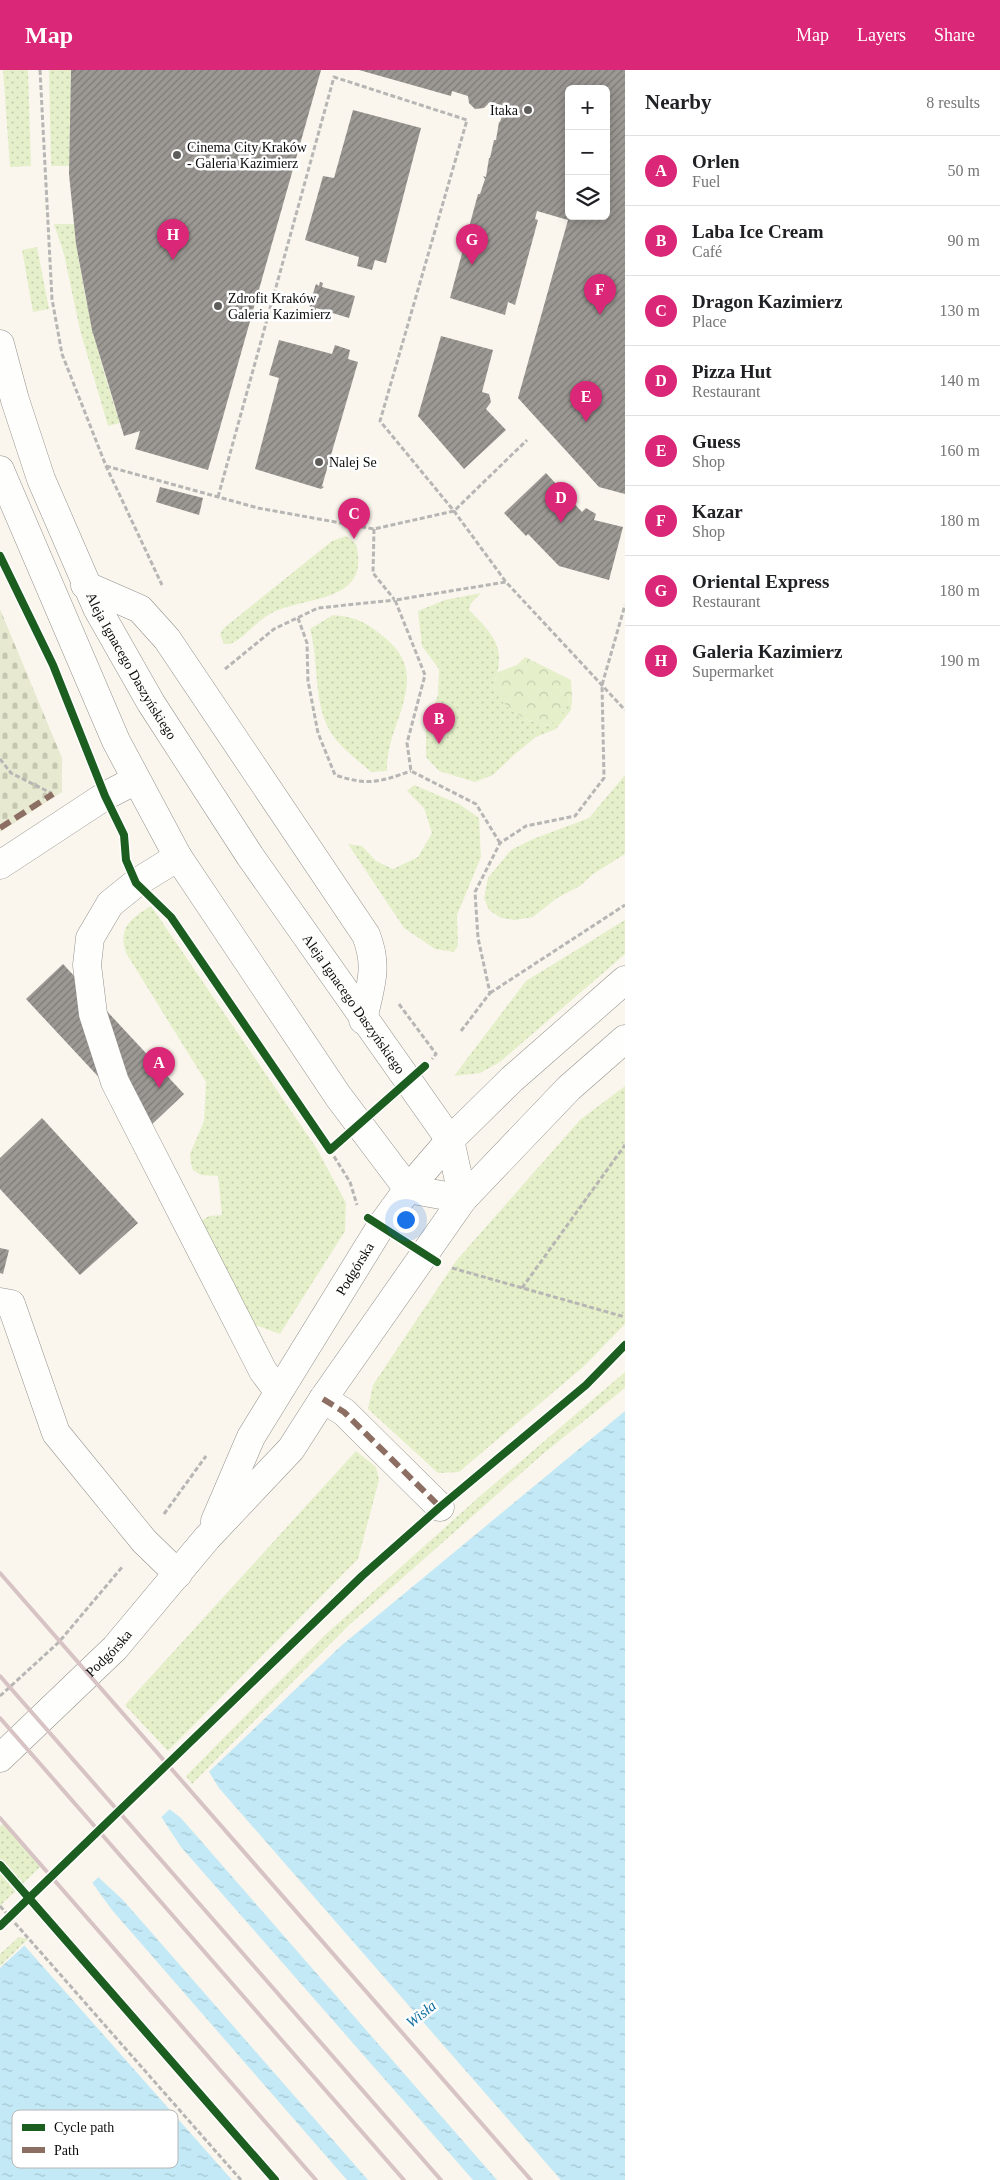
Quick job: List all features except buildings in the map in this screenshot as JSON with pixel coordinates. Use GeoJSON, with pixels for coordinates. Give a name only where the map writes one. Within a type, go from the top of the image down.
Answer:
{"type":"FeatureCollection","features":[{"type":"Feature","properties":{"kind":"street","name":"Aleja Ignacego Daszyńskiego"},"geometry":{"type":"LineString","coordinates":[[0,344],[15,400],[41,479],[85,585],[151,702],[250,856],[363,1020],[450,1140],[463,1199]]}},
{"type":"Feature","properties":{"kind":"street"},"geometry":{"type":"LineString","coordinates":[[0,470],[116,741],[178,857],[338,1096],[408,1189],[463,1199]]}},
{"type":"Feature","properties":{"kind":"street"},"geometry":{"type":"LineString","coordinates":[[85,585],[140,609],[167,639],[366,935],[372,952],[374,970],[363,1020]]}},
{"type":"Feature","properties":{"kind":"street"},"geometry":{"type":"LineString","coordinates":[[0,865],[105,796],[136,780]]}},
{"type":"Feature","properties":{"kind":"street"},"geometry":{"type":"LineString","coordinates":[[178,857],[136,884],[110,904],[90,938],[87,966],[93,1014],[115,1082],[263,1371],[278,1391]]}},
{"type":"Feature","properties":{"kind":"street","name":"Podgórska"},"geometry":{"type":"LineString","coordinates":[[207,1538],[251,1437],[381,1226],[408,1189],[450,1140],[529,1064],[625,980]]}},
{"type":"Feature","properties":{"kind":"street","name":"Podgórska"},"geometry":{"type":"LineString","coordinates":[[0,1758],[115,1648],[207,1538],[291,1449],[323,1399],[463,1199],[550,1107],[625,1039]]}},
{"type":"Feature","properties":{"kind":"street"},"geometry":{"type":"LineString","coordinates":[[0,1302],[11,1304],[56,1433],[144,1541],[178,1574]]}},
{"type":"Feature","properties":{"kind":"street"},"geometry":{"type":"LineString","coordinates":[[323,1399],[344,1412],[440,1507]]}},
{"type":"Feature","properties":{"kind":"path"},"geometry":{"type":"LineString","coordinates":[[40,70],[52,300],[62,354],[106,466],[163,586]]}},
{"type":"Feature","properties":{"kind":"path"},"geometry":{"type":"LineString","coordinates":[[218,497],[334,77],[467,120],[380,421],[454,511],[506,582],[625,710]]}},
{"type":"Feature","properties":{"kind":"path"},"geometry":{"type":"LineString","coordinates":[[106,466],[258,508],[374,529],[454,511],[528,440]]}},
{"type":"Feature","properties":{"kind":"path"},"geometry":{"type":"LineString","coordinates":[[374,529],[373,573],[395,600],[425,675],[407,743],[411,771]]}},
{"type":"Feature","properties":{"kind":"path"},"geometry":{"type":"LineString","coordinates":[[201,688],[274,629],[318,608],[395,600],[506,582]]}},
{"type":"Feature","properties":{"kind":"path"},"geometry":{"type":"LineString","coordinates":[[490,993],[478,938],[475,892],[500,843],[526,826],[575,816],[604,778],[602,685],[625,604]]}},
{"type":"Feature","properties":{"kind":"path"},"geometry":{"type":"LineString","coordinates":[[298,618],[306,643],[308,681],[318,733],[335,775],[358,783],[385,780],[411,771],[476,804],[500,843]]}},
{"type":"Feature","properties":{"kind":"path"},"geometry":{"type":"LineString","coordinates":[[0,759],[11,773],[56,796]]}},
{"type":"Feature","properties":{"kind":"path"},"geometry":{"type":"LineString","coordinates":[[461,1031],[490,993],[625,905]]}},
{"type":"Feature","properties":{"kind":"path"},"geometry":{"type":"LineString","coordinates":[[374,970],[436,1054]]}},
{"type":"Feature","properties":{"kind":"path"},"geometry":{"type":"LineString","coordinates":[[522,1288],[625,1145]]}},
{"type":"Feature","properties":{"kind":"path"},"geometry":{"type":"LineString","coordinates":[[330,1150],[350,1182],[359,1212]]}},
{"type":"Feature","properties":{"kind":"path"},"geometry":{"type":"LineString","coordinates":[[443,1266],[625,1317]]}},
{"type":"Feature","properties":{"kind":"path"},"geometry":{"type":"LineString","coordinates":[[0,1696],[59,1642],[144,1541],[208,1452]]}},
{"type":"Feature","properties":{"kind":"path"},"geometry":{"type":"LineString","coordinates":[[0,1906],[241,2180]]}},
{"type":"Feature","properties":{"kind":"green space"},"geometry":{"type":"Polygon","coordinates":[[[3,70],[28,70],[31,166],[10,167],[3,70]]]}},
{"type":"Feature","properties":{"kind":"green space"},"geometry":{"type":"Polygon","coordinates":[[[49,70],[71,70],[69,166],[51,166],[49,70]]]}},
{"type":"Feature","properties":{"kind":"green space"},"geometry":{"type":"Polygon","coordinates":[[[54,224],[74,224],[81,275],[92,325],[120,423],[108,426],[80,330],[64,254],[54,224]]]}},
{"type":"Feature","properties":{"kind":"green space"},"geometry":{"type":"Polygon","coordinates":[[[37,247],[49,309],[33,312],[22,250],[37,247]]]}},
{"type":"Feature","properties":{"kind":"green space"},"geometry":{"type":"Polygon","coordinates":[[[346,536],[356,544],[358,564],[354,578],[345,588],[331,595],[284,608],[270,614],[235,641],[230,644],[224,644],[220,634],[224,628],[332,541],[346,536]]]}},
{"type":"Feature","properties":{"kind":"green space"},"geometry":{"type":"Polygon","coordinates":[[[481,593],[471,603],[469,610],[492,635],[496,643],[499,652],[499,662],[493,685],[497,694],[508,708],[530,721],[549,725],[560,716],[572,697],[571,710],[556,729],[536,737],[493,775],[475,782],[439,771],[426,757],[426,727],[438,695],[439,669],[422,646],[418,611],[445,600],[481,593]]]}},
{"type":"Feature","properties":{"kind":"green space"},"geometry":{"type":"Polygon","coordinates":[[[0,609],[62,758],[62,792],[0,832],[0,609]]]}},
{"type":"Feature","properties":{"kind":"green space"},"geometry":{"type":"Polygon","coordinates":[[[333,615],[354,619],[378,632],[399,652],[406,668],[407,684],[404,701],[388,753],[387,771],[371,772],[338,742],[325,720],[321,707],[310,629],[333,615]]]}},
{"type":"Feature","properties":{"kind":"green space"},"geometry":{"type":"Polygon","coordinates":[[[525,657],[571,680],[572,697],[560,717],[550,725],[531,721],[515,713],[508,708],[497,694],[493,685],[498,672],[517,665],[525,657]]]}},
{"type":"Feature","properties":{"kind":"green space"},"geometry":{"type":"Polygon","coordinates":[[[625,775],[625,854],[593,874],[580,886],[557,898],[533,917],[515,920],[501,918],[489,910],[484,898],[488,878],[511,850],[533,839],[589,818],[625,775]]]}},
{"type":"Feature","properties":{"kind":"green space"},"geometry":{"type":"Polygon","coordinates":[[[414,785],[459,804],[479,818],[481,857],[457,915],[458,945],[454,952],[435,949],[404,928],[348,844],[362,846],[376,861],[393,869],[418,857],[432,833],[424,808],[407,791],[414,785]]]}},
{"type":"Feature","properties":{"kind":"green space"},"geometry":{"type":"Polygon","coordinates":[[[151,906],[317,1149],[346,1203],[345,1231],[280,1334],[247,1322],[201,1221],[209,1216],[222,1215],[218,1176],[201,1175],[193,1170],[191,1164],[190,1154],[204,1121],[206,1082],[126,953],[124,944],[125,931],[128,925],[137,915],[151,906]]]}},
{"type":"Feature","properties":{"kind":"green space"},"geometry":{"type":"Polygon","coordinates":[[[625,920],[625,954],[500,1062],[480,1073],[454,1076],[526,981],[625,920]]]}},
{"type":"Feature","properties":{"kind":"green space"},"geometry":{"type":"Polygon","coordinates":[[[625,1086],[625,1324],[583,1367],[459,1472],[438,1473],[368,1409],[373,1385],[456,1261],[580,1120],[625,1086]]]}},
{"type":"Feature","properties":{"kind":"green space"},"geometry":{"type":"Polygon","coordinates":[[[625,1372],[625,1388],[544,1453],[348,1626],[192,1784],[186,1776],[325,1635],[479,1497],[625,1372]]]}},
{"type":"Feature","properties":{"kind":"green space"},"geometry":{"type":"Polygon","coordinates":[[[356,1451],[376,1467],[379,1480],[358,1559],[168,1751],[125,1705],[356,1451]]]}},
{"type":"Feature","properties":{"kind":"green space"},"geometry":{"type":"Polygon","coordinates":[[[3,1823],[41,1866],[0,1906],[0,1827],[3,1823]]]}},
{"type":"Feature","properties":{"kind":"green space"},"geometry":{"type":"Polygon","coordinates":[[[19,1937],[28,1939],[0,1966],[0,1954],[19,1937]]]}},
{"type":"Feature","properties":{"kind":"water","name":"Wisła"},"geometry":{"type":"Polygon","coordinates":[[[625,1411],[625,2180],[0,2180],[0,1968],[88,1887],[342,1645],[625,1411]]]}},
{"type":"Feature","properties":{"kind":"pier"},"geometry":{"type":"Polygon","coordinates":[[[208,1770],[219,1788],[561,2180],[497,2180],[181,1818],[168,1808],[208,1770]]]}},
{"type":"Feature","properties":{"kind":"pier"},"geometry":{"type":"Polygon","coordinates":[[[160,1815],[181,1847],[473,2180],[368,2180],[123,1900],[97,1876],[160,1815]]]}},
{"type":"Feature","properties":{"kind":"pier"},"geometry":{"type":"Polygon","coordinates":[[[91,1881],[112,1910],[347,2180],[232,2180],[178,2119],[178,2110],[170,2110],[23,1944],[91,1881]]]}},
{"type":"Feature","properties":{"kind":"railway"},"geometry":{"type":"LineString","coordinates":[[0,1573],[531,2180]]}},
{"type":"Feature","properties":{"kind":"railway"},"geometry":{"type":"LineString","coordinates":[[0,1676],[441,2180]]}},
{"type":"Feature","properties":{"kind":"railway"},"geometry":{"type":"LineString","coordinates":[[0,1718],[404,2180]]}},
{"type":"Feature","properties":{"kind":"railway"},"geometry":{"type":"LineString","coordinates":[[0,1818],[316,2180]]}},
{"type":"Feature","properties":{"kind":"marked path"},"geometry":{"type":"LineString","coordinates":[[0,828],[53,794]]}},
{"type":"Feature","properties":{"kind":"marked path"},"geometry":{"type":"LineString","coordinates":[[323,1399],[344,1412],[440,1507]]}},
{"type":"Feature","properties":{"kind":"cycle path"},"geometry":{"type":"LineString","coordinates":[[0,556],[53,665],[105,796],[124,835],[126,860],[136,883],[171,917],[330,1150],[425,1066]]}},
{"type":"Feature","properties":{"kind":"cycle path"},"geometry":{"type":"LineString","coordinates":[[368,1218],[437,1262]]}},
{"type":"Feature","properties":{"kind":"cycle path"},"geometry":{"type":"LineString","coordinates":[[0,1926],[362,1576],[440,1507],[586,1385],[625,1345]]}},
{"type":"Feature","properties":{"kind":"cycle path"},"geometry":{"type":"LineString","coordinates":[[0,1865],[275,2180]]}},
{"type":"Feature","properties":{"kind":"place","name":"Itaka"},"geometry":{"type":"Point","coordinates":[528,110]}},
{"type":"Feature","properties":{"kind":"place","name":"Cinema City Kraków - Galeria Kazimierz"},"geometry":{"type":"Point","coordinates":[177,155]}},
{"type":"Feature","properties":{"kind":"place","name":"Galeria Kazimierz"},"geometry":{"type":"Point","coordinates":[173,260]}},
{"type":"Feature","properties":{"kind":"place","name":"Oriental Express"},"geometry":{"type":"Point","coordinates":[472,265]}},
{"type":"Feature","properties":{"kind":"place","name":"Zdrofit Kraków Galeria Kazimierz"},"geometry":{"type":"Point","coordinates":[218,306]}},
{"type":"Feature","properties":{"kind":"place","name":"Kazar"},"geometry":{"type":"Point","coordinates":[600,315]}},
{"type":"Feature","properties":{"kind":"place","name":"Guess"},"geometry":{"type":"Point","coordinates":[586,422]}},
{"type":"Feature","properties":{"kind":"place","name":"Nalej Se"},"geometry":{"type":"Point","coordinates":[319,462]}},
{"type":"Feature","properties":{"kind":"place","name":"Pizza Hut"},"geometry":{"type":"Point","coordinates":[561,523]}},
{"type":"Feature","properties":{"kind":"place","name":"Dragon Kazimierz"},"geometry":{"type":"Point","coordinates":[354,539]}},
{"type":"Feature","properties":{"kind":"place","name":"Laba Ice Cream"},"geometry":{"type":"Point","coordinates":[439,744]}},
{"type":"Feature","properties":{"kind":"place","name":"Orlen"},"geometry":{"type":"Point","coordinates":[159,1088]}}]}
